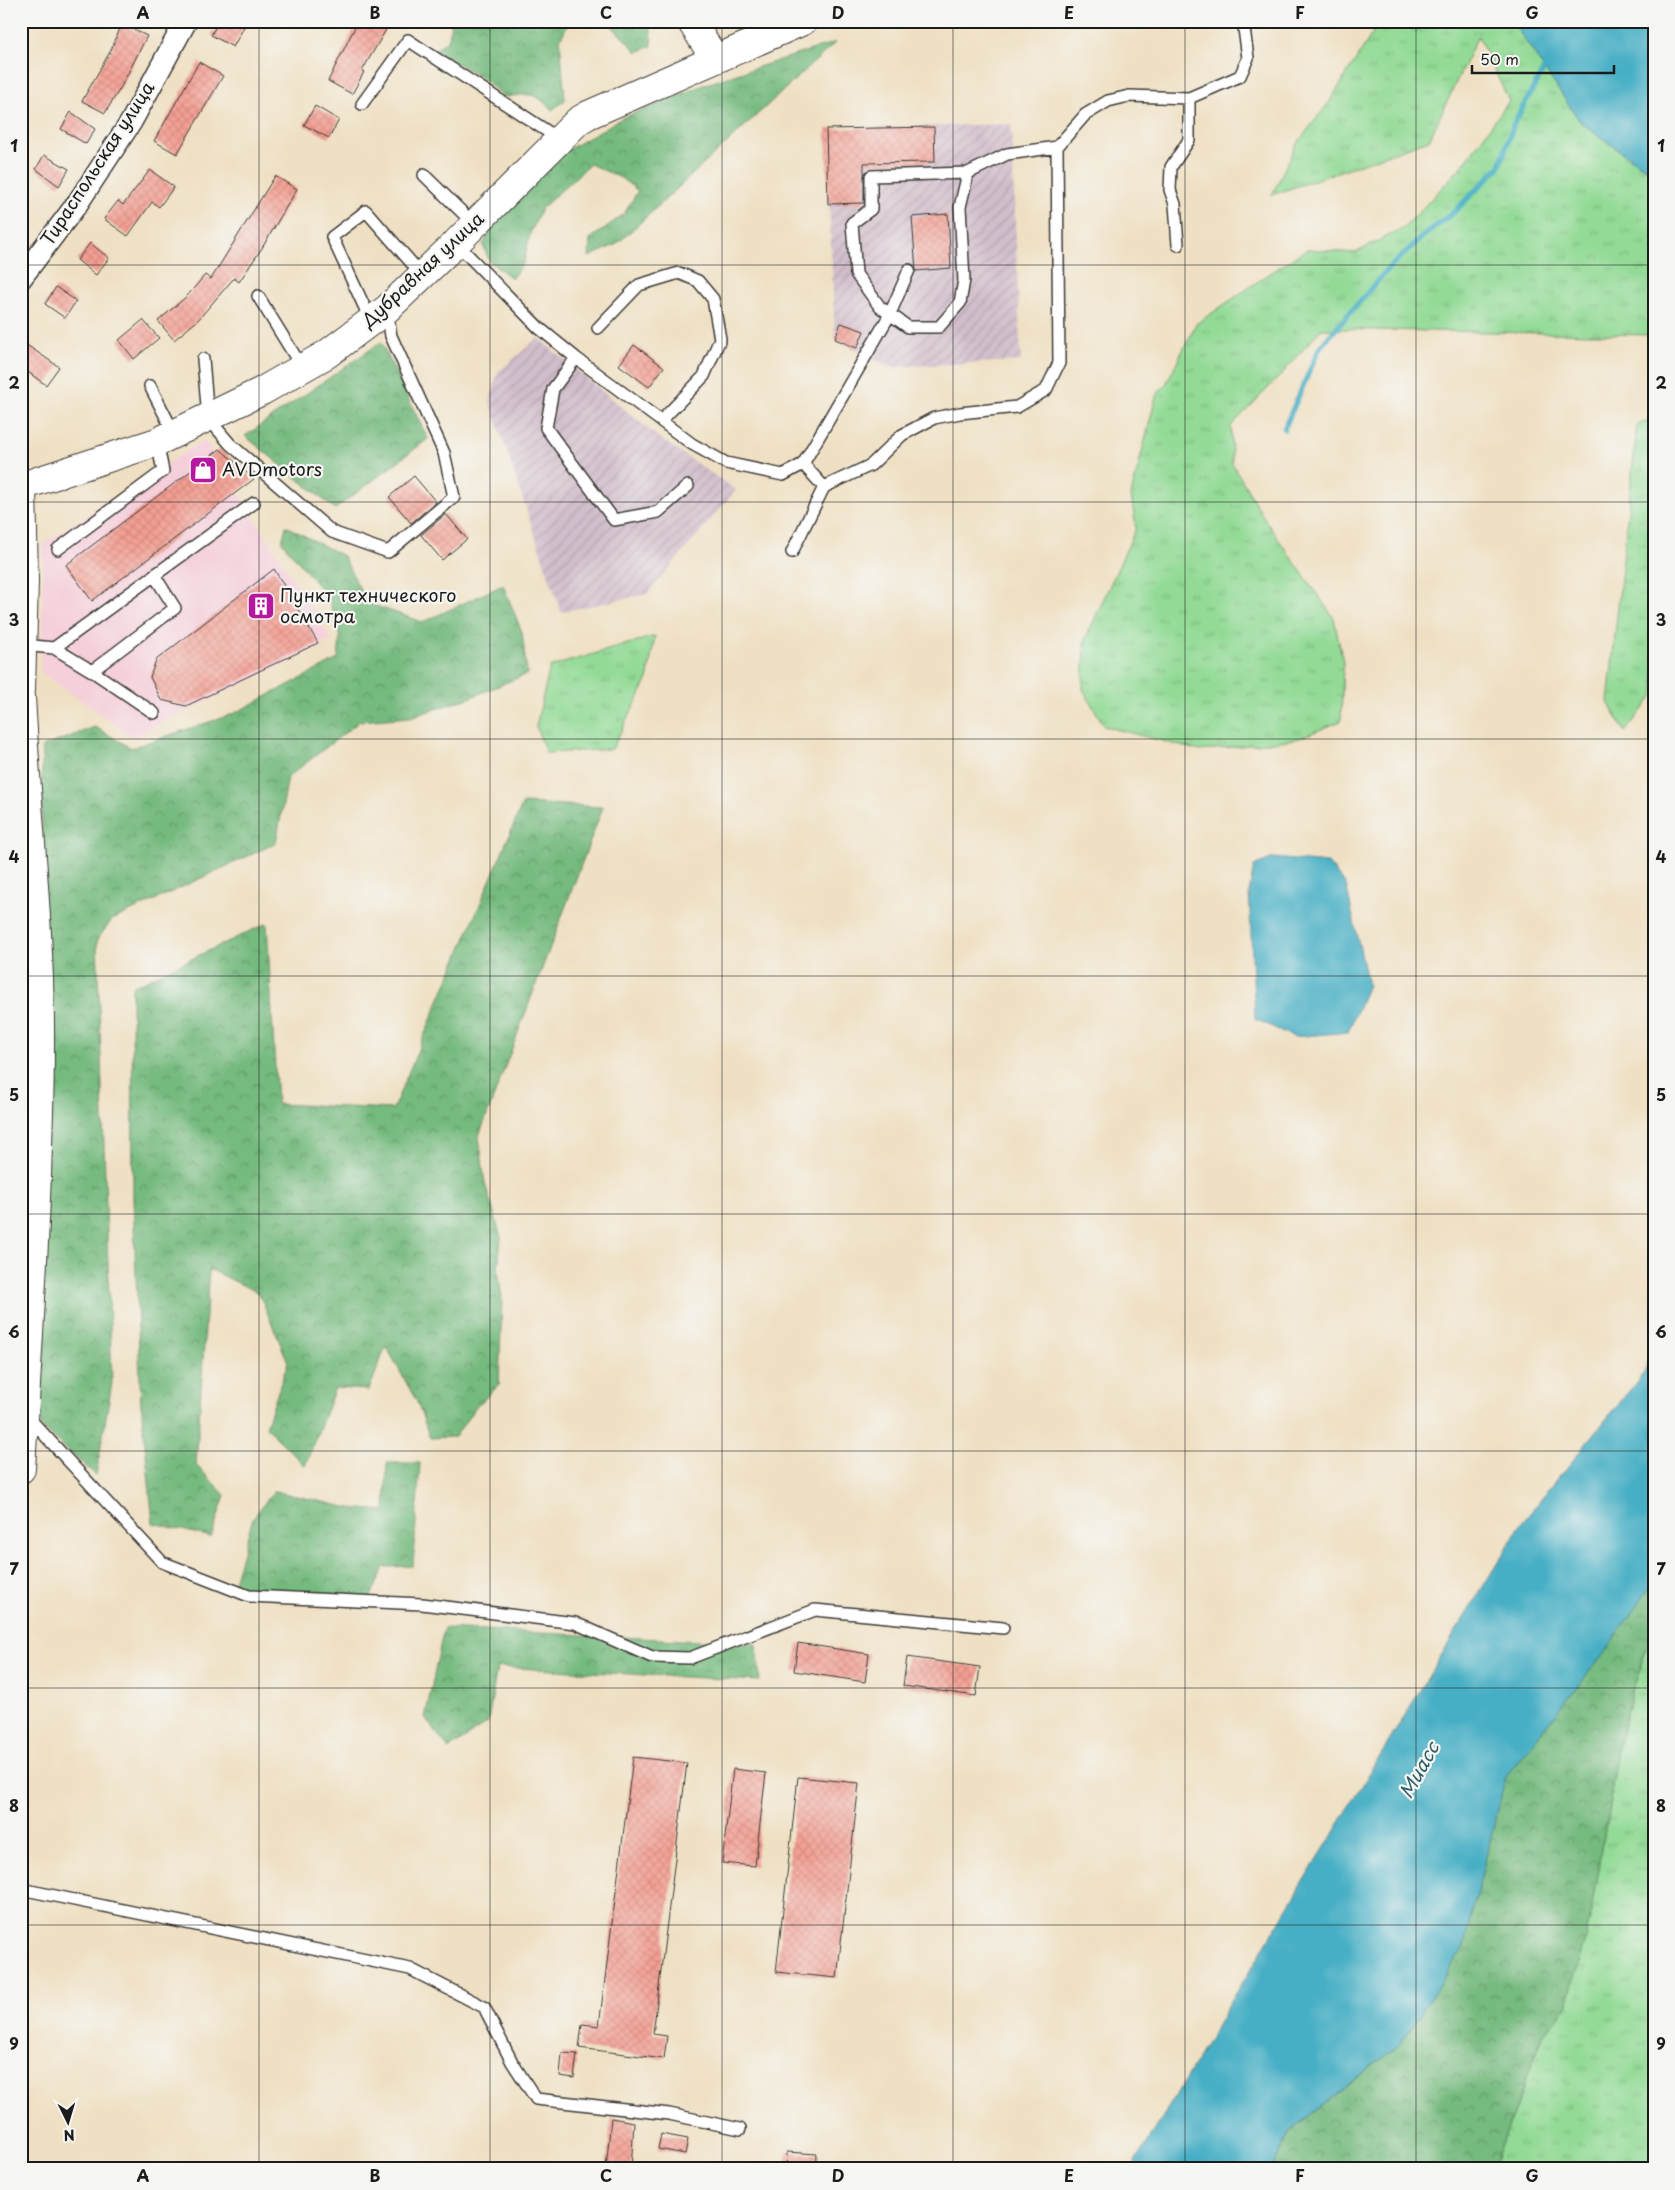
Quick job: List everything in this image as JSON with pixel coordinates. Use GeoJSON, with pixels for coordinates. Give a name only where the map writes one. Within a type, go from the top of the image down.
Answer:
{"type":"FeatureCollection","features":[{"type":"Feature","properties":{"kind":"main road"},"geometry":{"type":"LineString","coordinates":[[690,21],[715,59]]}},
{"type":"Feature","properties":{"kind":"main road","name":"Дубравная улица"},"geometry":{"type":"LineString","coordinates":[[22,484],[166,438],[303,369],[379,315],[465,234],[578,121],[803,21]]}},
{"type":"Feature","properties":{"kind":"main road"},"geometry":{"type":"LineString","coordinates":[[21,690],[24,581],[22,484]]}},
{"type":"Feature","properties":{"kind":"main road"},"geometry":{"type":"LineString","coordinates":[[21,696],[29,935],[40,1049],[35,1236],[21,1469]]}},
{"type":"Feature","properties":{"kind":"street","name":"Тираспольская улица"},"geometry":{"type":"LineString","coordinates":[[21,278],[77,204],[131,122],[186,21]]}},
{"type":"Feature","properties":{"kind":"lane"},"geometry":{"type":"LineString","coordinates":[[968,172],[960,207],[964,280],[960,303],[939,327],[908,327],[889,316],[866,290],[856,274],[852,248],[852,223],[871,209],[871,176],[968,172],[1007,154],[1057,147],[1085,115],[1108,101],[1129,96],[1188,98],[1240,76],[1248,58],[1243,21]]}},
{"type":"Feature","properties":{"kind":"lane"},"geometry":{"type":"LineString","coordinates":[[362,104],[408,40],[559,139]]}},
{"type":"Feature","properties":{"kind":"lane"},"geometry":{"type":"LineString","coordinates":[[1178,245],[1175,204],[1170,190],[1171,167],[1189,140],[1188,98]]}},
{"type":"Feature","properties":{"kind":"lane"},"geometry":{"type":"LineString","coordinates":[[792,552],[824,487],[871,465],[902,435],[934,418],[960,413],[1017,407],[1046,390],[1059,363],[1057,147]]}},
{"type":"Feature","properties":{"kind":"lane"},"geometry":{"type":"LineString","coordinates":[[424,175],[465,234],[538,327],[576,358],[692,444],[726,463],[783,475],[803,464],[889,316],[909,270]]}},
{"type":"Feature","properties":{"kind":"lane"},"geometry":{"type":"LineString","coordinates":[[203,359],[208,418],[230,444],[332,532],[388,552],[454,497],[444,453],[391,336],[332,237],[366,211],[422,274]]}},
{"type":"Feature","properties":{"kind":"lane"},"geometry":{"type":"LineString","coordinates":[[598,328],[639,285],[679,272],[698,281],[712,299],[720,340],[704,376],[661,421]]}},
{"type":"Feature","properties":{"kind":"lane"},"geometry":{"type":"LineString","coordinates":[[258,296],[303,369]]}},
{"type":"Feature","properties":{"kind":"lane"},"geometry":{"type":"LineString","coordinates":[[576,358],[553,389],[546,428],[614,520],[658,512],[688,486]]}},
{"type":"Feature","properties":{"kind":"lane"},"geometry":{"type":"LineString","coordinates":[[58,549],[163,471],[166,438],[150,386]]}},
{"type":"Feature","properties":{"kind":"lane"},"geometry":{"type":"LineString","coordinates":[[803,464],[824,487]]}},
{"type":"Feature","properties":{"kind":"lane"},"geometry":{"type":"LineString","coordinates":[[54,648],[254,504]]}},
{"type":"Feature","properties":{"kind":"lane"},"geometry":{"type":"LineString","coordinates":[[92,671],[175,608],[154,576]]}},
{"type":"Feature","properties":{"kind":"lane"},"geometry":{"type":"LineString","coordinates":[[22,645],[54,648],[154,713]]}},
{"type":"Feature","properties":{"kind":"lane"},"geometry":{"type":"LineString","coordinates":[[24,1413],[162,1562],[249,1596],[422,1604],[575,1623],[652,1657],[690,1658],[815,1610],[1003,1628]]}},
{"type":"Feature","properties":{"kind":"lane"},"geometry":{"type":"LineString","coordinates":[[21,1889],[410,1969],[484,2007],[512,2062],[536,2098],[669,2114],[740,2129]]}},
{"type":"Feature","properties":{"kind":"shaded area"},"geometry":{"type":"Polygon","coordinates":[[[1011,124],[1021,361],[889,367],[835,339],[826,129],[1011,124]]]}},
{"type":"Feature","properties":{"kind":"shaded area"},"geometry":{"type":"Polygon","coordinates":[[[538,338],[658,437],[736,490],[647,594],[561,612],[490,402],[498,372],[538,338]]]}},
{"type":"Feature","properties":{"kind":"shaded area"},"geometry":{"type":"Polygon","coordinates":[[[204,440],[332,640],[133,737],[41,672],[43,544],[204,440]]]}},
{"type":"Feature","properties":{"kind":"green space"},"geometry":{"type":"Polygon","coordinates":[[[451,21],[569,21],[560,40],[565,100],[552,110],[531,95],[505,97],[478,75],[434,51],[449,39],[451,21]]]}},
{"type":"Feature","properties":{"kind":"green space"},"geometry":{"type":"Polygon","coordinates":[[[607,21],[650,21],[652,46],[637,52],[607,21]]]}},
{"type":"Feature","properties":{"kind":"green space"},"geometry":{"type":"Polygon","coordinates":[[[1371,21],[1512,21],[1581,123],[1637,163],[1654,172],[1654,335],[1321,329],[1280,376],[1231,426],[1232,463],[1267,523],[1334,618],[1343,662],[1341,721],[1297,739],[1200,751],[1104,726],[1083,689],[1085,640],[1136,528],[1131,495],[1157,393],[1165,386],[1196,324],[1307,249],[1355,253],[1405,227],[1463,165],[1509,101],[1478,36],[1429,140],[1272,195],[1296,145],[1330,101],[1373,32],[1371,21]]]}},
{"type":"Feature","properties":{"kind":"green space"},"geometry":{"type":"Polygon","coordinates":[[[836,42],[617,244],[589,257],[590,239],[624,214],[638,191],[621,178],[590,164],[541,209],[530,234],[524,262],[512,278],[489,261],[483,245],[496,219],[557,156],[622,118],[706,84],[836,42]]]}},
{"type":"Feature","properties":{"kind":"green space"},"geometry":{"type":"Polygon","coordinates":[[[381,342],[428,439],[335,509],[245,436],[381,342]]]}},
{"type":"Feature","properties":{"kind":"green space"},"geometry":{"type":"Polygon","coordinates":[[[1654,419],[1654,695],[1625,732],[1608,702],[1637,425],[1654,419]]]}},
{"type":"Feature","properties":{"kind":"green space"},"geometry":{"type":"Polygon","coordinates":[[[286,526],[343,556],[367,603],[423,622],[503,585],[522,632],[527,674],[469,698],[411,717],[360,721],[288,777],[276,843],[112,920],[97,940],[112,1383],[96,1475],[41,1427],[42,747],[95,727],[131,748],[233,714],[338,659],[340,637],[329,599],[282,542],[286,526]]]}},
{"type":"Feature","properties":{"kind":"green space"},"geometry":{"type":"Polygon","coordinates":[[[655,636],[647,681],[612,749],[546,753],[536,726],[550,667],[655,636]]]}},
{"type":"Feature","properties":{"kind":"green space"},"geometry":{"type":"Polygon","coordinates":[[[523,803],[603,807],[479,1136],[485,1183],[501,1237],[498,1269],[502,1300],[499,1385],[474,1409],[455,1437],[430,1438],[417,1402],[386,1346],[369,1390],[335,1388],[305,1466],[266,1427],[288,1362],[259,1293],[209,1269],[196,1465],[225,1495],[211,1537],[153,1523],[141,1405],[133,1198],[132,987],[267,923],[277,1104],[393,1109],[523,803]]]}},
{"type":"Feature","properties":{"kind":"green space"},"geometry":{"type":"Polygon","coordinates":[[[33,971],[21,1220],[21,972],[33,971]]]}},
{"type":"Feature","properties":{"kind":"green space"},"geometry":{"type":"Polygon","coordinates":[[[387,1463],[420,1463],[413,1566],[384,1567],[366,1608],[233,1585],[253,1518],[274,1491],[350,1508],[385,1511],[387,1463]]]}},
{"type":"Feature","properties":{"kind":"green space"},"geometry":{"type":"Polygon","coordinates":[[[1654,1581],[1654,1642],[1647,1648],[1633,1688],[1619,1744],[1592,1911],[1567,2006],[1542,2036],[1493,2169],[1272,2169],[1289,2132],[1399,2045],[1463,1949],[1506,1776],[1603,1654],[1654,1581]]]}},
{"type":"Feature","properties":{"kind":"green space"},"geometry":{"type":"Polygon","coordinates":[[[444,1628],[757,1644],[760,1681],[497,1667],[488,1722],[449,1749],[425,1718],[444,1628]]]}},
{"type":"Feature","properties":{"kind":"green space"},"geometry":{"type":"Polygon","coordinates":[[[1654,1642],[1654,2169],[1493,2169],[1542,2036],[1567,2006],[1592,1911],[1619,1744],[1633,1688],[1647,1648],[1654,1642]]]}},
{"type":"Feature","properties":{"kind":"water"},"geometry":{"type":"Polygon","coordinates":[[[1512,21],[1654,21],[1654,172],[1637,163],[1581,123],[1512,21]]]}},
{"type":"Feature","properties":{"kind":"water"},"geometry":{"type":"Polygon","coordinates":[[[1273,858],[1328,863],[1346,885],[1368,985],[1348,1032],[1294,1037],[1255,1019],[1249,892],[1254,866],[1273,858]]]}},
{"type":"Feature","properties":{"kind":"water","name":"Миасс"},"geometry":{"type":"Polygon","coordinates":[[[1654,1310],[1654,1581],[1603,1654],[1506,1776],[1463,1949],[1399,2045],[1289,2132],[1272,2169],[1132,2169],[1229,2005],[1521,1524],[1647,1369],[1654,1310]]]}},
{"type":"Feature","properties":{"kind":"building"},"geometry":{"type":"Polygon","coordinates":[[[219,21],[233,21],[244,27],[233,47],[211,35],[219,21]]]}},
{"type":"Feature","properties":{"kind":"building"},"geometry":{"type":"Polygon","coordinates":[[[358,21],[391,21],[362,71],[364,72],[352,94],[328,81],[358,21]]]}},
{"type":"Feature","properties":{"kind":"building"},"geometry":{"type":"Polygon","coordinates":[[[122,24],[147,36],[121,87],[105,113],[82,101],[111,50],[122,24]]]}},
{"type":"Feature","properties":{"kind":"building"},"geometry":{"type":"Polygon","coordinates":[[[199,62],[223,76],[177,154],[154,141],[199,62]]]}},
{"type":"Feature","properties":{"kind":"building"},"geometry":{"type":"Polygon","coordinates":[[[315,106],[339,120],[329,138],[304,125],[315,106]]]}},
{"type":"Feature","properties":{"kind":"building"},"geometry":{"type":"Polygon","coordinates":[[[71,112],[95,129],[86,144],[61,129],[71,112]]]}},
{"type":"Feature","properties":{"kind":"building"},"geometry":{"type":"Polygon","coordinates":[[[934,127],[935,162],[864,163],[864,203],[828,204],[826,129],[934,127]]]}},
{"type":"Feature","properties":{"kind":"building"},"geometry":{"type":"Polygon","coordinates":[[[44,155],[69,169],[59,186],[36,169],[44,155]]]}},
{"type":"Feature","properties":{"kind":"building"},"geometry":{"type":"Polygon","coordinates":[[[150,170],[174,187],[159,207],[152,202],[128,236],[104,219],[118,201],[123,205],[150,170]]]}},
{"type":"Feature","properties":{"kind":"building"},"geometry":{"type":"Polygon","coordinates":[[[275,176],[297,189],[262,248],[239,282],[234,278],[197,321],[174,340],[158,321],[187,296],[205,275],[211,279],[275,176]]]}},
{"type":"Feature","properties":{"kind":"building"},"geometry":{"type":"Polygon","coordinates":[[[948,214],[951,268],[916,271],[912,217],[948,214]]]}},
{"type":"Feature","properties":{"kind":"building"},"geometry":{"type":"Polygon","coordinates":[[[90,243],[109,258],[96,275],[77,260],[90,243]]]}},
{"type":"Feature","properties":{"kind":"building"},"geometry":{"type":"Polygon","coordinates":[[[56,287],[76,301],[65,318],[45,304],[56,287]]]}},
{"type":"Feature","properties":{"kind":"building"},"geometry":{"type":"Polygon","coordinates":[[[143,320],[159,338],[134,359],[119,340],[143,320]]]}},
{"type":"Feature","properties":{"kind":"building"},"geometry":{"type":"Polygon","coordinates":[[[841,323],[864,331],[857,348],[835,339],[841,323]]]}},
{"type":"Feature","properties":{"kind":"building"},"geometry":{"type":"Polygon","coordinates":[[[21,341],[59,367],[46,385],[21,367],[21,341]]]}},
{"type":"Feature","properties":{"kind":"building"},"geometry":{"type":"Polygon","coordinates":[[[634,345],[664,367],[649,387],[619,365],[634,345]]]}},
{"type":"Feature","properties":{"kind":"building"},"geometry":{"type":"Polygon","coordinates":[[[220,449],[254,479],[92,601],[66,565],[220,449]]]}},
{"type":"Feature","properties":{"kind":"building"},"geometry":{"type":"Polygon","coordinates":[[[414,476],[436,502],[411,523],[389,497],[414,476]]]}},
{"type":"Feature","properties":{"kind":"building"},"geometry":{"type":"Polygon","coordinates":[[[446,514],[467,539],[442,560],[421,535],[446,514]]]}},
{"type":"Feature","properties":{"kind":"building","name":"Пункт технического осмотра"},"geometry":{"type":"Polygon","coordinates":[[[274,569],[318,643],[186,706],[161,700],[150,677],[156,660],[274,569]]]}},
{"type":"Feature","properties":{"kind":"building"},"geometry":{"type":"Polygon","coordinates":[[[798,1643],[869,1654],[865,1682],[794,1671],[798,1643]]]}},
{"type":"Feature","properties":{"kind":"building"},"geometry":{"type":"Polygon","coordinates":[[[907,1657],[980,1667],[976,1696],[903,1686],[907,1657]]]}},
{"type":"Feature","properties":{"kind":"building"},"geometry":{"type":"Polygon","coordinates":[[[633,1757],[687,1763],[653,2034],[667,2036],[664,2059],[579,2048],[582,2024],[599,2026],[633,1757]]]}},
{"type":"Feature","properties":{"kind":"building"},"geometry":{"type":"Polygon","coordinates":[[[733,1769],[766,1773],[755,1866],[722,1863],[733,1769]]]}},
{"type":"Feature","properties":{"kind":"building"},"geometry":{"type":"Polygon","coordinates":[[[798,1777],[859,1783],[837,1978],[776,1972],[798,1777]]]}},
{"type":"Feature","properties":{"kind":"building"},"geometry":{"type":"Polygon","coordinates":[[[562,2053],[577,2054],[574,2078],[560,2076],[562,2053]]]}},
{"type":"Feature","properties":{"kind":"building"},"geometry":{"type":"Polygon","coordinates":[[[611,2118],[634,2122],[631,2169],[606,2169],[611,2118]]]}},
{"type":"Feature","properties":{"kind":"building"},"geometry":{"type":"Polygon","coordinates":[[[661,2134],[688,2139],[685,2154],[658,2149],[661,2134]]]}},
{"type":"Feature","properties":{"kind":"building"},"geometry":{"type":"Polygon","coordinates":[[[787,2152],[817,2154],[816,2169],[786,2169],[787,2152]]]}},
{"type":"Feature","properties":{"kind":"waterway"},"geometry":{"type":"LineString","coordinates":[[1284,429],[1320,347],[1388,269],[1422,237],[1455,211],[1500,166],[1514,123],[1548,62]]}},
{"type":"Feature","properties":{"kind":"place","name":"AVDmotors"},"geometry":{"type":"Point","coordinates":[203,470]}},
{"type":"Feature","properties":{"kind":"place","name":"Пункт технического осмотра"},"geometry":{"type":"Point","coordinates":[261,606]}}]}
